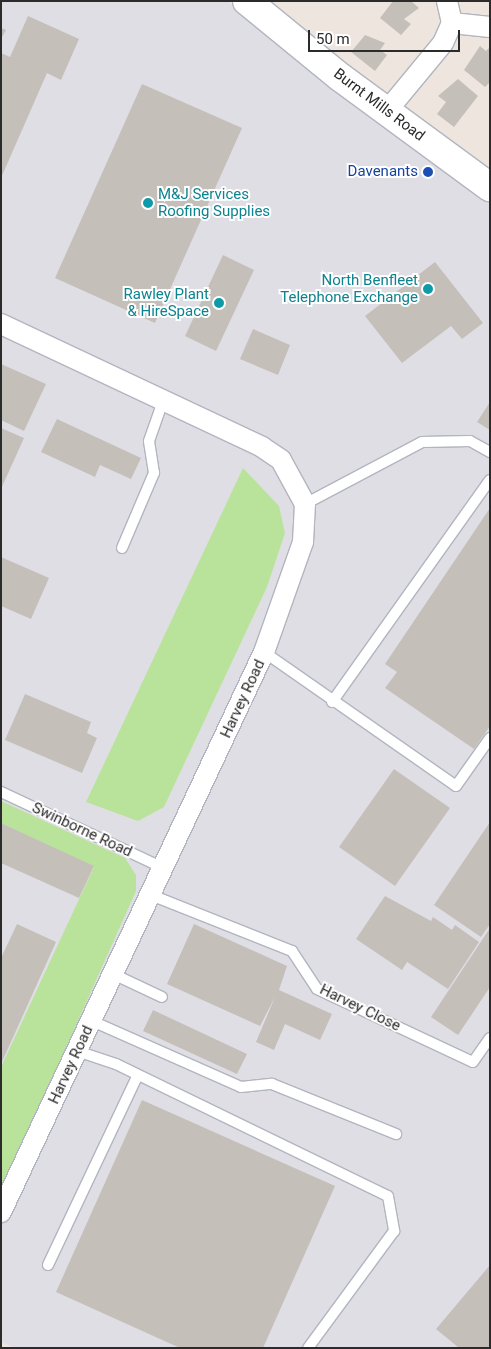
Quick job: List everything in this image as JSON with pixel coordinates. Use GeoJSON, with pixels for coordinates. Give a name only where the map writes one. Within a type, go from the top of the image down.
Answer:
{"type":"FeatureCollection","features":[{"type":"Feature","properties":{"kind":"street","name":"Burnt Mills Road"},"geometry":{"type":"LineString","coordinates":[[247,1],[386,112],[490,187]]}},
{"type":"Feature","properties":{"kind":"street"},"geometry":{"type":"LineString","coordinates":[[386,112],[443,43],[452,23],[446,1]]}},
{"type":"Feature","properties":{"kind":"street"},"geometry":{"type":"LineString","coordinates":[[452,23],[490,27]]}},
{"type":"Feature","properties":{"kind":"street","name":"Harvey Road"},"geometry":{"type":"LineString","coordinates":[[1,324],[275,456],[294,480],[305,504],[303,542],[264,652],[1,1212]]}},
{"type":"Feature","properties":{"kind":"lane"},"geometry":{"type":"LineString","coordinates":[[122,548],[154,473],[149,441],[164,401]]}},
{"type":"Feature","properties":{"kind":"lane"},"geometry":{"type":"LineString","coordinates":[[305,504],[422,442],[470,442],[490,452]]}},
{"type":"Feature","properties":{"kind":"lane"},"geometry":{"type":"LineString","coordinates":[[332,702],[490,480]]}},
{"type":"Feature","properties":{"kind":"lane"},"geometry":{"type":"LineString","coordinates":[[264,652],[332,702],[456,786],[490,738]]}},
{"type":"Feature","properties":{"kind":"lane","name":"Swinborne Road"},"geometry":{"type":"LineString","coordinates":[[1,792],[163,868]]}},
{"type":"Feature","properties":{"kind":"lane","name":"Harvey Close"},"geometry":{"type":"LineString","coordinates":[[151,895],[292,951],[317,989],[473,1062],[490,1038]]}},
{"type":"Feature","properties":{"kind":"lane"},"geometry":{"type":"LineString","coordinates":[[113,974],[162,997]]}},
{"type":"Feature","properties":{"kind":"lane"},"geometry":{"type":"LineString","coordinates":[[92,1020],[241,1087],[272,1084],[396,1134]]}},
{"type":"Feature","properties":{"kind":"lane"},"geometry":{"type":"LineString","coordinates":[[77,1050],[138,1075],[388,1196],[394,1231],[308,1348]]}},
{"type":"Feature","properties":{"kind":"lane"},"geometry":{"type":"LineString","coordinates":[[48,1265],[138,1075]]}},
{"type":"Feature","properties":{"kind":"shaded area"},"geometry":{"type":"Polygon","coordinates":[[[1,1],[228,1],[490,203],[490,1348],[15,1348],[1,1342],[1,1]]]}},
{"type":"Feature","properties":{"kind":"green space"},"geometry":{"type":"Polygon","coordinates":[[[243,468],[279,506],[285,533],[267,587],[164,807],[138,821],[86,802],[243,468]]]}},
{"type":"Feature","properties":{"kind":"green space"},"geometry":{"type":"Polygon","coordinates":[[[1,801],[125,858],[136,875],[136,891],[1,1193],[1,1067],[94,867],[1,823],[1,801]]]}},
{"type":"Feature","properties":{"kind":"building"},"geometry":{"type":"Polygon","coordinates":[[[393,1],[411,1],[419,8],[404,19],[411,24],[401,35],[380,18],[393,1]]]}},
{"type":"Feature","properties":{"kind":"building"},"geometry":{"type":"Polygon","coordinates":[[[28,16],[79,39],[61,80],[47,73],[1,178],[1,53],[10,57],[28,16]]]}},
{"type":"Feature","properties":{"kind":"building"},"geometry":{"type":"Polygon","coordinates":[[[1,28],[6,30],[1,39],[1,28]]]}},
{"type":"Feature","properties":{"kind":"building"},"geometry":{"type":"Polygon","coordinates":[[[365,35],[385,43],[380,50],[387,55],[375,71],[351,52],[365,35]]]}},
{"type":"Feature","properties":{"kind":"building"},"geometry":{"type":"Polygon","coordinates":[[[480,46],[486,51],[490,47],[490,82],[485,87],[464,70],[480,46]]]}},
{"type":"Feature","properties":{"kind":"building"},"geometry":{"type":"Polygon","coordinates":[[[458,79],[478,96],[454,127],[437,114],[446,102],[438,96],[458,79]]]}},
{"type":"Feature","properties":{"kind":"building","name":"M&J Services Roofing Supplies"},"geometry":{"type":"Polygon","coordinates":[[[142,84],[242,128],[155,323],[55,278],[142,84]]]}},
{"type":"Feature","properties":{"kind":"building","name":"Rawley Plant & HireSpace"},"geometry":{"type":"Polygon","coordinates":[[[223,255],[254,270],[216,351],[185,336],[223,255]]]}},
{"type":"Feature","properties":{"kind":"building","name":"North Benfleet Telephone Exchange"},"geometry":{"type":"Polygon","coordinates":[[[435,262],[483,323],[462,339],[451,326],[402,363],[365,316],[435,262]]]}},
{"type":"Feature","properties":{"kind":"building"},"geometry":{"type":"Polygon","coordinates":[[[253,329],[290,345],[278,375],[240,359],[253,329]]]}},
{"type":"Feature","properties":{"kind":"building"},"geometry":{"type":"Polygon","coordinates":[[[1,364],[46,384],[24,431],[1,420],[1,364]]]}},
{"type":"Feature","properties":{"kind":"building"},"geometry":{"type":"Polygon","coordinates":[[[490,402],[490,430],[477,422],[490,402]]]}},
{"type":"Feature","properties":{"kind":"building"},"geometry":{"type":"Polygon","coordinates":[[[57,419],[141,458],[131,479],[100,465],[95,477],[41,452],[57,419]]]}},
{"type":"Feature","properties":{"kind":"building"},"geometry":{"type":"Polygon","coordinates":[[[1,428],[24,438],[1,489],[1,428]]]}},
{"type":"Feature","properties":{"kind":"building"},"geometry":{"type":"Polygon","coordinates":[[[490,508],[490,726],[474,749],[385,688],[397,672],[385,664],[490,508]]]}},
{"type":"Feature","properties":{"kind":"building"},"geometry":{"type":"Polygon","coordinates":[[[1,557],[49,578],[31,619],[1,606],[1,557]]]}},
{"type":"Feature","properties":{"kind":"building"},"geometry":{"type":"Polygon","coordinates":[[[25,694],[91,722],[87,733],[97,738],[82,773],[5,740],[25,694]]]}},
{"type":"Feature","properties":{"kind":"building"},"geometry":{"type":"Polygon","coordinates":[[[394,769],[450,808],[395,886],[339,847],[394,769]]]}},
{"type":"Feature","properties":{"kind":"building"},"geometry":{"type":"Polygon","coordinates":[[[490,822],[490,924],[481,937],[434,905],[490,822]]]}},
{"type":"Feature","properties":{"kind":"building"},"geometry":{"type":"Polygon","coordinates":[[[1,823],[94,866],[79,898],[1,863],[1,823]]]}},
{"type":"Feature","properties":{"kind":"building"},"geometry":{"type":"Polygon","coordinates":[[[385,896],[431,921],[433,917],[452,930],[455,925],[479,942],[448,989],[407,962],[402,970],[356,939],[385,896]]]}},
{"type":"Feature","properties":{"kind":"building"},"geometry":{"type":"Polygon","coordinates":[[[17,924],[56,942],[1,1064],[1,958],[17,924]]]}},
{"type":"Feature","properties":{"kind":"building"},"geometry":{"type":"Polygon","coordinates":[[[194,924],[287,966],[279,990],[332,1014],[320,1040],[285,1024],[274,1050],[256,1042],[275,997],[260,1026],[167,984],[194,924]]]}},
{"type":"Feature","properties":{"kind":"building"},"geometry":{"type":"Polygon","coordinates":[[[490,928],[490,987],[458,1035],[431,1017],[490,928]]]}},
{"type":"Feature","properties":{"kind":"building"},"geometry":{"type":"Polygon","coordinates":[[[153,1010],[247,1054],[237,1074],[143,1031],[153,1010]]]}},
{"type":"Feature","properties":{"kind":"building"},"geometry":{"type":"Polygon","coordinates":[[[142,1100],[335,1186],[263,1348],[180,1348],[56,1292],[142,1100]]]}},
{"type":"Feature","properties":{"kind":"building"},"geometry":{"type":"Polygon","coordinates":[[[490,1265],[490,1348],[459,1348],[436,1329],[490,1265]]]}},
{"type":"Feature","properties":{"kind":"place","name":"Davenants"},"geometry":{"type":"Point","coordinates":[428,172]}},
{"type":"Feature","properties":{"kind":"place","name":"M&J Services Roofing Supplies"},"geometry":{"type":"Point","coordinates":[148,203]}},
{"type":"Feature","properties":{"kind":"place","name":"North Benfleet Telephone Exchange"},"geometry":{"type":"Point","coordinates":[428,289]}},
{"type":"Feature","properties":{"kind":"place","name":"Rawley Plant & HireSpace"},"geometry":{"type":"Point","coordinates":[219,303]}}]}
